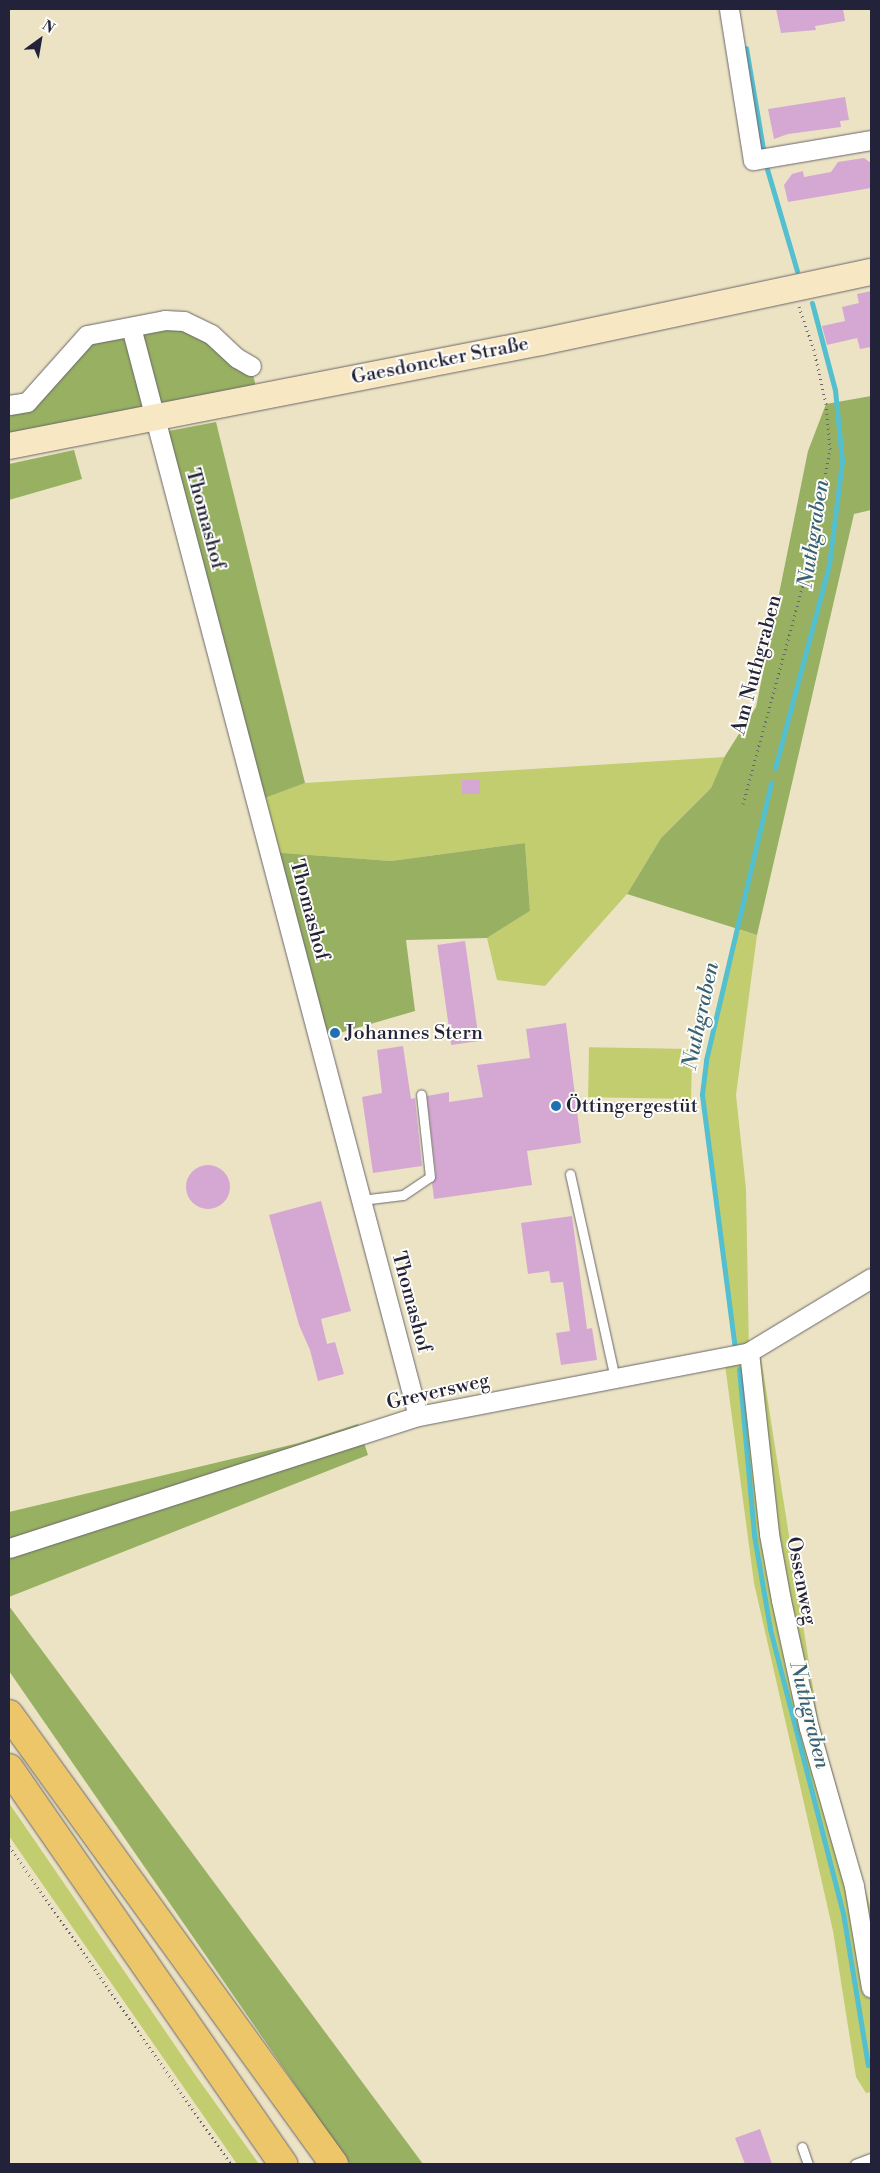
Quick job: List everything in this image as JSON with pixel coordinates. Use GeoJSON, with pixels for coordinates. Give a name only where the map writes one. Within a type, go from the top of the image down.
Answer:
{"type":"FeatureCollection","features":[{"type":"Feature","properties":{"kind":"highway"},"geometry":{"type":"LineString","coordinates":[[9,1714],[334,2164]]}},
{"type":"Feature","properties":{"kind":"highway"},"geometry":{"type":"LineString","coordinates":[[9,1768],[283,2164]]}},
{"type":"Feature","properties":{"kind":"main road","name":"Gaesdoncker Straße"},"geometry":{"type":"LineString","coordinates":[[9,446],[153,416],[541,342],[871,272]]}},
{"type":"Feature","properties":{"kind":"street"},"geometry":{"type":"LineString","coordinates":[[729,9],[753,160],[871,140]]}},
{"type":"Feature","properties":{"kind":"street"},"geometry":{"type":"LineString","coordinates":[[9,405],[28,402],[87,335],[165,320],[184,321],[211,334],[237,358],[251,366]]}},
{"type":"Feature","properties":{"kind":"street","name":"Thomashof"},"geometry":{"type":"LineString","coordinates":[[131,327],[418,1416]]}},
{"type":"Feature","properties":{"kind":"street","name":"Greversweg"},"geometry":{"type":"LineString","coordinates":[[9,1548],[418,1416],[615,1380],[749,1352],[871,1278]]}},
{"type":"Feature","properties":{"kind":"street","name":"Ossenweg"},"geometry":{"type":"LineString","coordinates":[[749,1352],[770,1534],[781,1600],[808,1728],[854,1886],[871,1988]]}},
{"type":"Feature","properties":{"kind":"lane"},"geometry":{"type":"LineString","coordinates":[[361,1200],[403,1195],[430,1177],[421,1094]]}},
{"type":"Feature","properties":{"kind":"lane"},"geometry":{"type":"LineString","coordinates":[[570,1174],[615,1380]]}},
{"type":"Feature","properties":{"kind":"lane"},"geometry":{"type":"LineString","coordinates":[[802,2146],[808,2164]]}},
{"type":"Feature","properties":{"kind":"lane"},"geometry":{"type":"LineString","coordinates":[[855,2164],[871,2158]]}},
{"type":"Feature","properties":{"kind":"path","name":"Am Nuthgraben"},"geometry":{"type":"LineString","coordinates":[[743,804],[809,562],[830,449],[826,404],[814,350],[798,303]]}},
{"type":"Feature","properties":{"kind":"path"},"geometry":{"type":"LineString","coordinates":[[9,1846],[231,2164]]}},
{"type":"Feature","properties":{"kind":"green space"},"geometry":{"type":"Polygon","coordinates":[[[165,320],[251,366],[256,387],[9,436],[9,405],[28,402],[87,335],[165,320]]]}},
{"type":"Feature","properties":{"kind":"green space"},"geometry":{"type":"Polygon","coordinates":[[[871,396],[871,510],[854,514],[757,935],[627,894],[661,838],[711,788],[725,756],[756,707],[808,451],[826,404],[871,396]]]}},
{"type":"Feature","properties":{"kind":"green space"},"geometry":{"type":"Polygon","coordinates":[[[216,422],[305,783],[257,801],[158,433],[216,422]]]}},
{"type":"Feature","properties":{"kind":"green space"},"geometry":{"type":"Polygon","coordinates":[[[74,450],[82,479],[9,500],[9,464],[74,450]]]}},
{"type":"Feature","properties":{"kind":"green space"},"geometry":{"type":"Polygon","coordinates":[[[725,757],[711,788],[661,838],[627,894],[545,986],[497,980],[487,938],[530,911],[525,843],[391,861],[270,852],[257,801],[305,783],[725,757]]]}},
{"type":"Feature","properties":{"kind":"green space"},"geometry":{"type":"Polygon","coordinates":[[[525,843],[530,911],[487,938],[406,940],[415,1011],[319,1039],[270,852],[391,861],[525,843]]]}},
{"type":"Feature","properties":{"kind":"green space"},"geometry":{"type":"Polygon","coordinates":[[[737,929],[757,935],[736,1095],[746,1189],[749,1352],[759,1345],[818,1720],[871,1910],[871,2092],[866,2093],[856,2077],[833,1931],[754,1583],[724,1357],[735,1349],[702,1094],[706,1060],[737,929]]]}},
{"type":"Feature","properties":{"kind":"green space"},"geometry":{"type":"Polygon","coordinates":[[[589,1047],[692,1049],[691,1099],[588,1097],[589,1047]]]}},
{"type":"Feature","properties":{"kind":"green space"},"geometry":{"type":"Polygon","coordinates":[[[358,1424],[368,1455],[9,1597],[9,1512],[299,1443],[358,1424]]]}},
{"type":"Feature","properties":{"kind":"green space"},"geometry":{"type":"Polygon","coordinates":[[[9,1606],[423,2164],[350,2164],[9,1671],[9,1606]]]}},
{"type":"Feature","properties":{"kind":"green space"},"geometry":{"type":"Polygon","coordinates":[[[9,1803],[196,2076],[259,2164],[237,2164],[9,1836],[9,1803]]]}},
{"type":"Feature","properties":{"kind":"building"},"geometry":{"type":"Polygon","coordinates":[[[776,9],[843,9],[845,21],[815,26],[816,30],[781,33],[776,9]]]}},
{"type":"Feature","properties":{"kind":"building"},"geometry":{"type":"Polygon","coordinates":[[[845,97],[849,120],[840,121],[841,127],[788,134],[774,139],[768,109],[845,97]]]}},
{"type":"Feature","properties":{"kind":"building"},"geometry":{"type":"Polygon","coordinates":[[[864,158],[871,163],[871,188],[788,202],[784,185],[792,174],[803,171],[804,177],[831,172],[838,162],[864,158]]]}},
{"type":"Feature","properties":{"kind":"building"},"geometry":{"type":"Polygon","coordinates":[[[871,291],[871,347],[860,349],[857,338],[827,345],[822,326],[845,321],[842,307],[859,303],[857,294],[871,291]]]}},
{"type":"Feature","properties":{"kind":"building"},"geometry":{"type":"Polygon","coordinates":[[[462,780],[480,780],[480,794],[462,794],[462,780]]]}},
{"type":"Feature","properties":{"kind":"building"},"geometry":{"type":"Polygon","coordinates":[[[465,941],[479,1041],[451,1045],[437,945],[465,941]]]}},
{"type":"Feature","properties":{"kind":"building"},"geometry":{"type":"Polygon","coordinates":[[[566,1023],[581,1143],[527,1151],[532,1185],[434,1199],[432,1183],[436,1176],[427,1096],[449,1092],[449,1102],[483,1097],[477,1065],[530,1058],[526,1029],[566,1023]]]}},
{"type":"Feature","properties":{"kind":"building"},"geometry":{"type":"Polygon","coordinates":[[[403,1046],[411,1099],[415,1098],[422,1166],[373,1173],[362,1097],[382,1093],[377,1050],[403,1046]]]}},
{"type":"Feature","properties":{"kind":"building"},"geometry":{"type":"Polygon","coordinates":[[[212,1165],[224,1171],[229,1179],[229,1195],[224,1203],[216,1208],[204,1209],[192,1203],[187,1195],[186,1183],[192,1171],[200,1166],[212,1165]]]}},
{"type":"Feature","properties":{"kind":"building"},"geometry":{"type":"Polygon","coordinates":[[[321,1201],[351,1311],[321,1319],[327,1344],[335,1342],[344,1374],[318,1381],[310,1350],[299,1325],[269,1215],[321,1201]]]}},
{"type":"Feature","properties":{"kind":"building"},"geometry":{"type":"Polygon","coordinates":[[[572,1216],[587,1329],[592,1328],[597,1360],[561,1365],[556,1333],[570,1331],[563,1282],[551,1283],[549,1271],[528,1274],[521,1223],[572,1216]]]}},
{"type":"Feature","properties":{"kind":"building"},"geometry":{"type":"Polygon","coordinates":[[[760,2129],[772,2164],[745,2164],[735,2138],[760,2129]]]}},
{"type":"Feature","properties":{"kind":"waterway","name":"Nuthgraben"},"geometry":{"type":"LineString","coordinates":[[746,48],[763,148]]}},
{"type":"Feature","properties":{"kind":"waterway","name":"Nuthgraben"},"geometry":{"type":"LineString","coordinates":[[767,169],[797,271]]}},
{"type":"Feature","properties":{"kind":"waterway","name":"Nuthgraben"},"geometry":{"type":"LineString","coordinates":[[775,768],[829,565],[842,461],[835,390],[812,303]]}},
{"type":"Feature","properties":{"kind":"waterway","name":"Nuthgraben"},"geometry":{"type":"LineString","coordinates":[[735,1349],[702,1094],[706,1060],[771,783]]}},
{"type":"Feature","properties":{"kind":"waterway","name":"Nuthgraben"},"geometry":{"type":"LineString","coordinates":[[739,1369],[754,1535],[770,1629],[843,1913],[868,2065]]}},
{"type":"Feature","properties":{"kind":"place","name":"Johannes Stern"},"geometry":{"type":"Point","coordinates":[335,1033]}},
{"type":"Feature","properties":{"kind":"place","name":"Öttingergestüt"},"geometry":{"type":"Point","coordinates":[556,1106]}}]}
